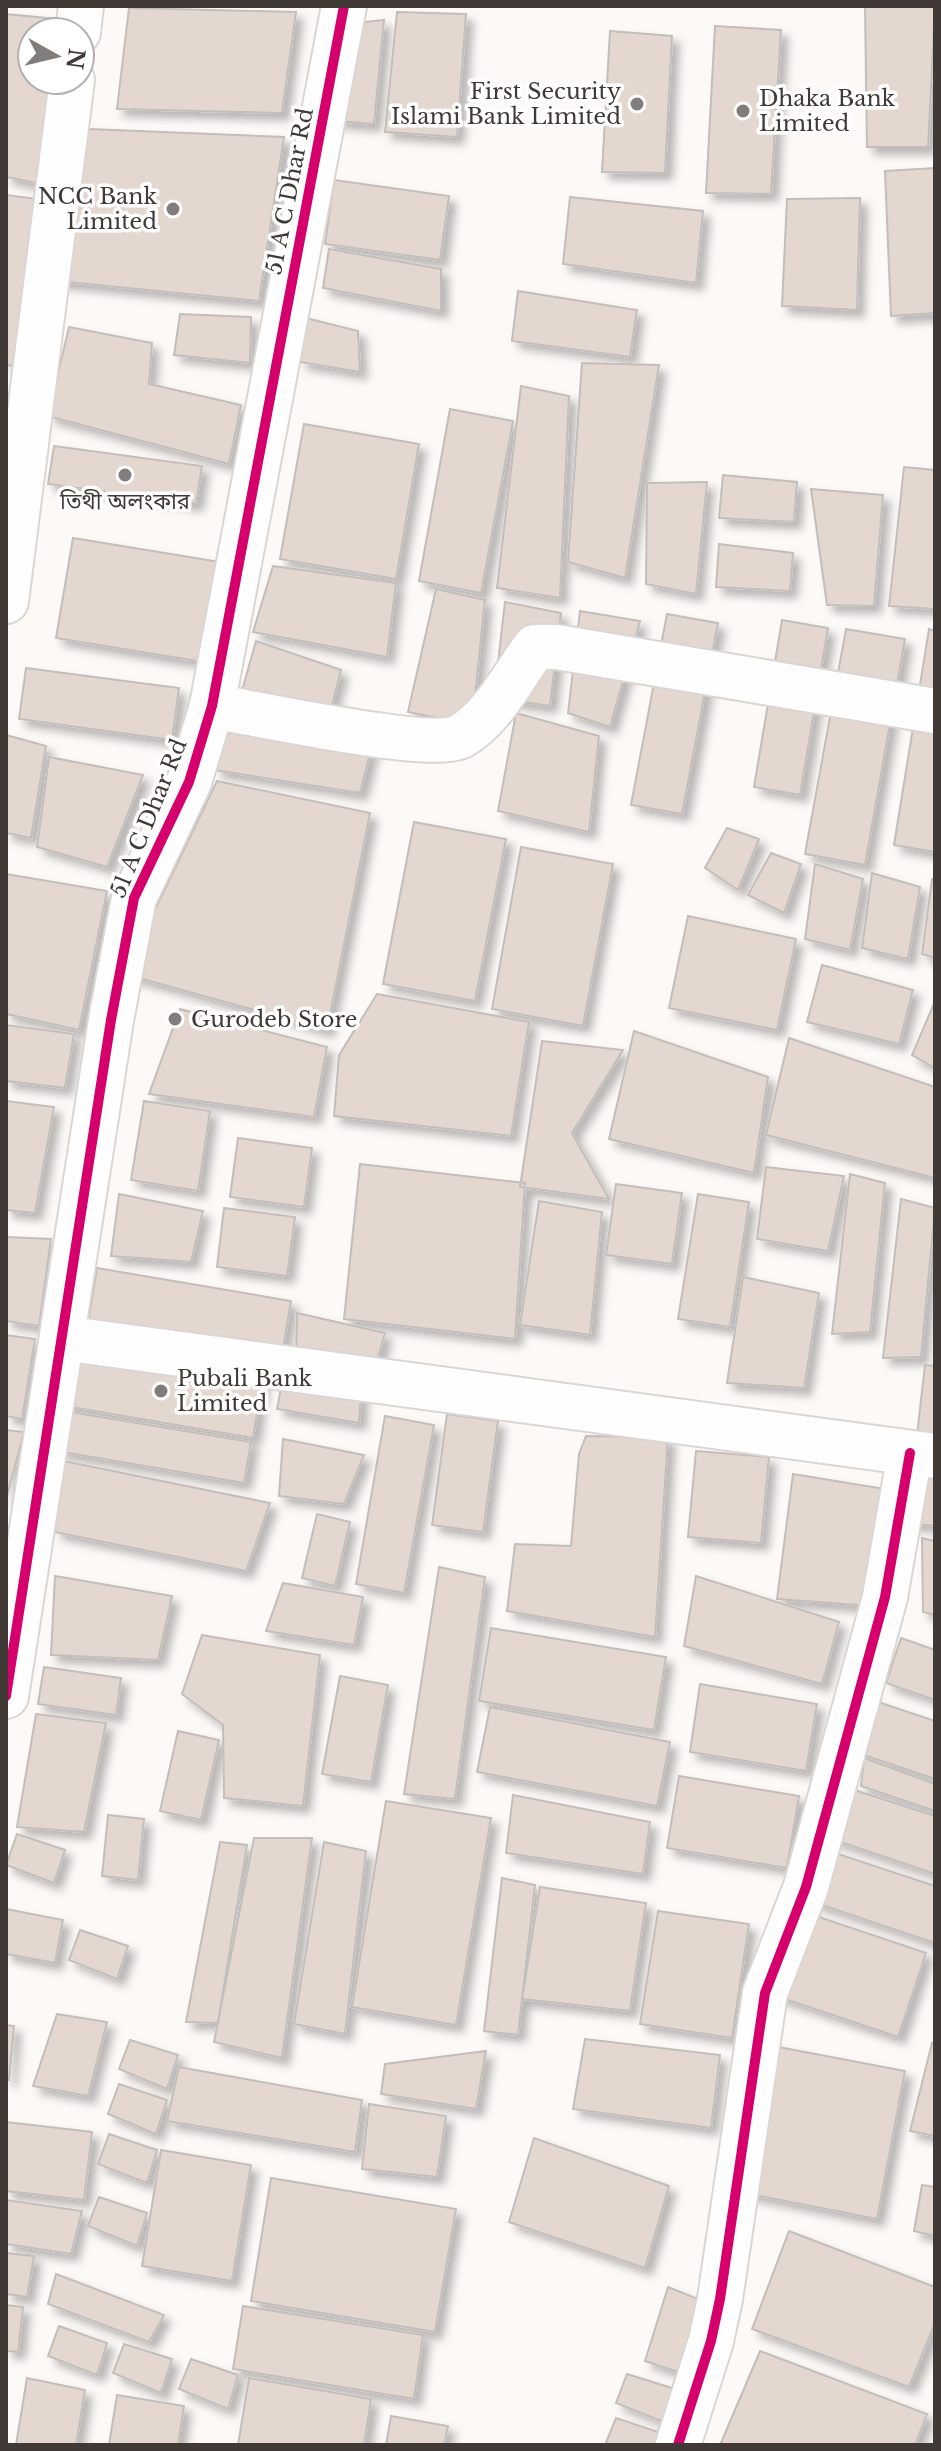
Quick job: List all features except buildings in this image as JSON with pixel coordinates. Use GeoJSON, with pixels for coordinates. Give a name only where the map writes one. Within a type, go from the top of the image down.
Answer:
{"type":"FeatureCollection","features":[{"type":"Feature","properties":{"kind":"street","name":"51 A C Dhar Rd"},"geometry":{"type":"LineString","coordinates":[[6,1696],[111,1020],[134,898],[189,782],[212,706],[344,6]]}},
{"type":"Feature","properties":{"kind":"street"},"geometry":{"type":"LineString","coordinates":[[6,601],[70,96]]}},
{"type":"Feature","properties":{"kind":"street"},"geometry":{"type":"LineString","coordinates":[[212,706],[396,738],[458,738],[480,722],[535,647],[557,647],[935,711]]}},
{"type":"Feature","properties":{"kind":"street"},"geometry":{"type":"LineString","coordinates":[[62,1338],[922,1455],[806,1887],[765,1993],[720,2299],[711,2341],[678,2445]]}},
{"type":"Feature","properties":{"kind":"cycle path"},"geometry":{"type":"LineString","coordinates":[[6,1696],[111,1020],[134,898],[189,782],[212,706],[344,6]]}},
{"type":"Feature","properties":{"kind":"cycle path"},"geometry":{"type":"LineString","coordinates":[[678,2445],[711,2341],[720,2299],[765,1993],[806,1887],[885,1597],[910,1453]]}},
{"type":"Feature","properties":{"kind":"place","name":"First Security Islami Bank Limited"},"geometry":{"type":"Point","coordinates":[637,104]}},
{"type":"Feature","properties":{"kind":"place","name":"Dhaka Bank Limited"},"geometry":{"type":"Point","coordinates":[743,111]}},
{"type":"Feature","properties":{"kind":"place","name":"NCC Bank Limited"},"geometry":{"type":"Point","coordinates":[173,209]}},
{"type":"Feature","properties":{"kind":"place","name":"তিথী অলংকার"},"geometry":{"type":"Point","coordinates":[125,475]}},
{"type":"Feature","properties":{"kind":"place","name":"Gurodeb Store"},"geometry":{"type":"Point","coordinates":[175,1019]}},
{"type":"Feature","properties":{"kind":"place","name":"Pubali Bank Limited"},"geometry":{"type":"Point","coordinates":[161,1391]}}]}
